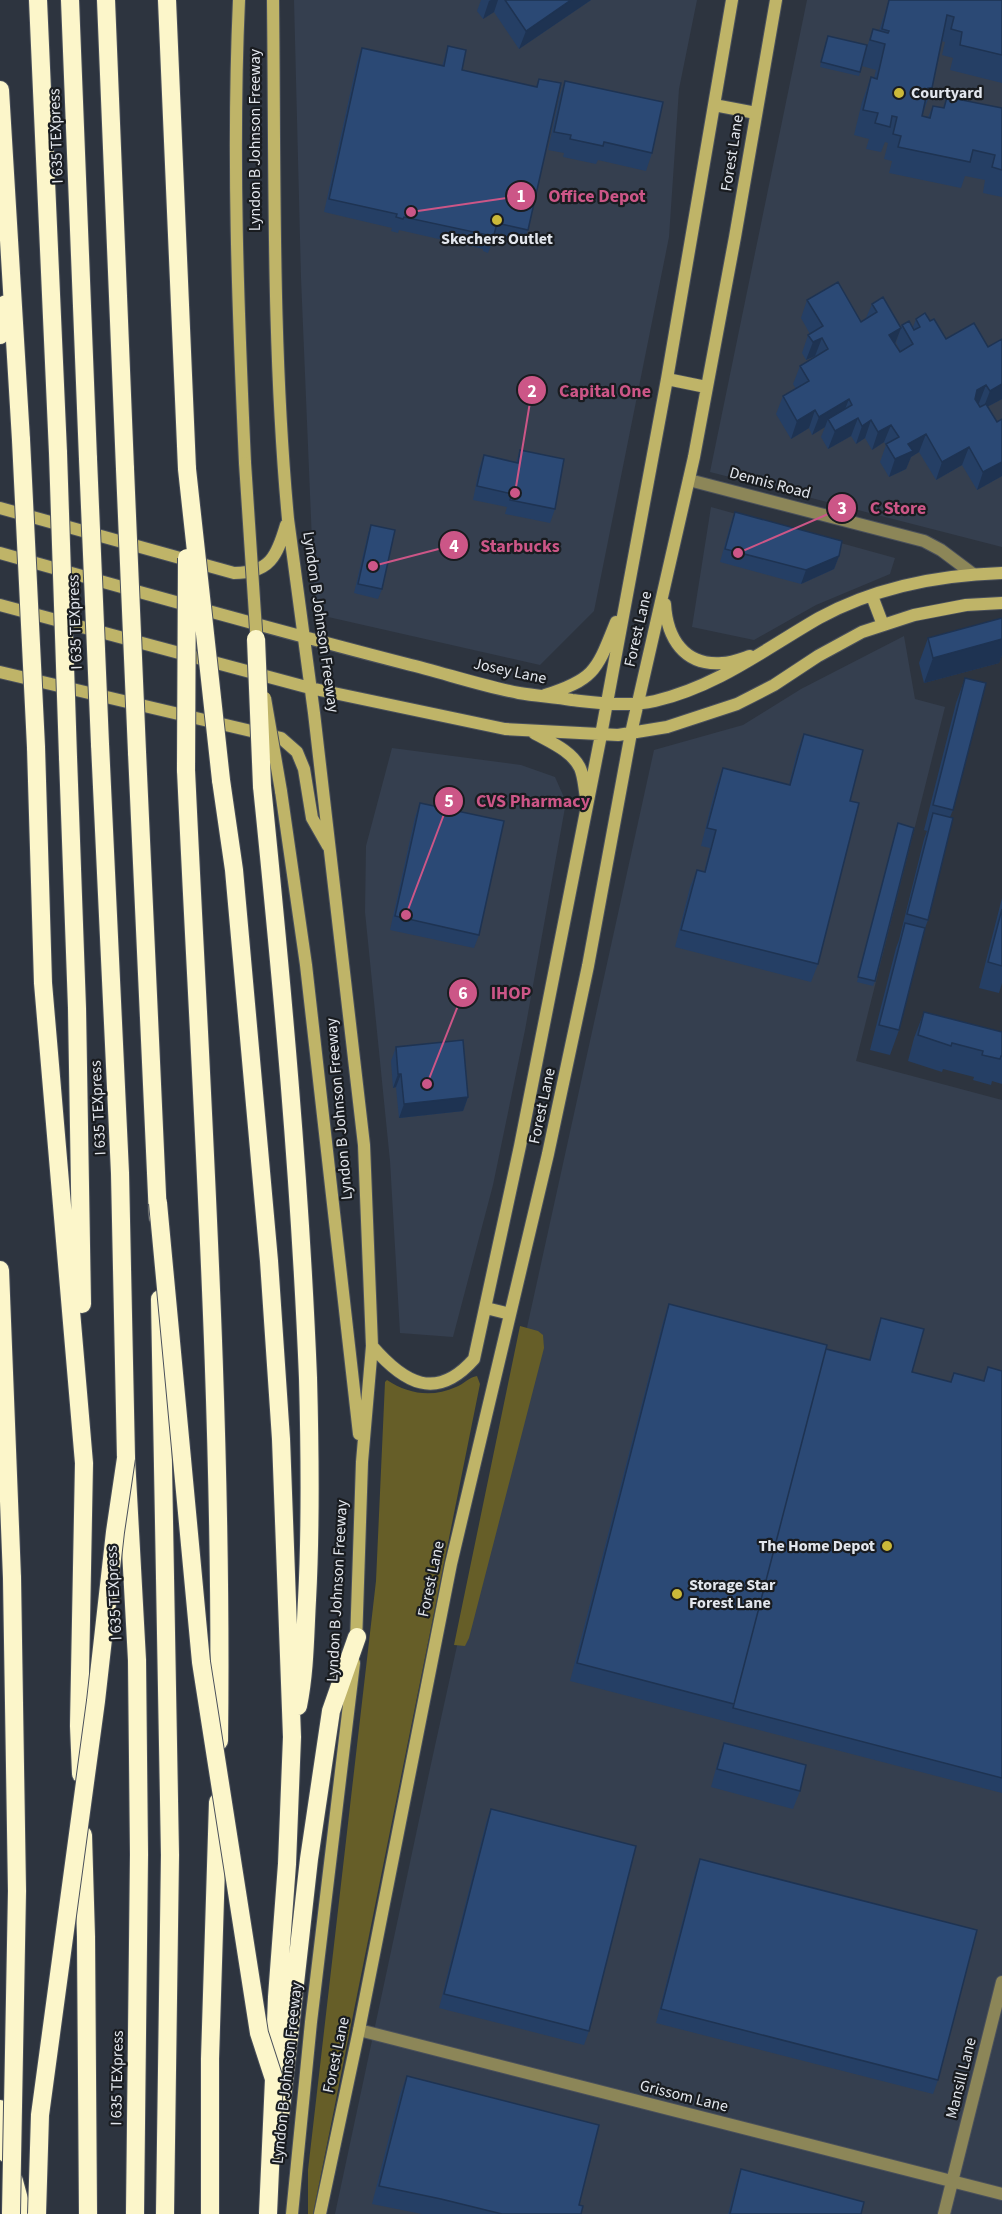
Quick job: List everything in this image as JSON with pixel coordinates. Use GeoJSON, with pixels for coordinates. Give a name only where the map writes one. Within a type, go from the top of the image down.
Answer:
{"type":"FeatureCollection","features":[{"type":"Feature","properties":{"kind":"highway"},"geometry":{"type":"LineString","coordinates":[[38,0],[58,453],[77,1008],[84,1463],[79,1726],[87,1936],[88,2214]]}},
{"type":"Feature","properties":{"kind":"highway","name":"I 635 TEXpress"},"geometry":{"type":"LineString","coordinates":[[70,0],[120,1173],[126,1458],[137,1672],[139,1866],[135,2214]]}},
{"type":"Feature","properties":{"kind":"highway"},"geometry":{"type":"LineString","coordinates":[[105,0],[158,1203],[170,1856],[165,2214]]}},
{"type":"Feature","properties":{"kind":"highway"},"geometry":{"type":"LineString","coordinates":[[167,0],[187,469],[186,770],[209,1226],[219,1651],[217,1866],[210,2059],[210,2214]]}},
{"type":"Feature","properties":{"kind":"highway"},"geometry":{"type":"LineString","coordinates":[[0,90],[21,440],[36,747],[43,984],[84,1463]]}},
{"type":"Feature","properties":{"kind":"highway"},"geometry":{"type":"LineString","coordinates":[[0,335],[11,282]]}},
{"type":"Feature","properties":{"kind":"highway"},"geometry":{"type":"LineString","coordinates":[[187,469],[221,780],[234,870],[270,1273],[281,1439],[292,1737],[287,1864],[277,1997],[266,2214]]}},
{"type":"Feature","properties":{"kind":"highway"},"geometry":{"type":"LineString","coordinates":[[256,639],[262,786],[292,1105],[303,1258],[310,1436],[309,1559],[303,1679],[292,1737]]}},
{"type":"Feature","properties":{"kind":"highway"},"geometry":{"type":"LineString","coordinates":[[158,1203],[201,1662],[259,2033],[274,2079]]}},
{"type":"Feature","properties":{"kind":"highway"},"geometry":{"type":"LineString","coordinates":[[0,1270],[12,1578],[17,1891],[11,2214]]}},
{"type":"Feature","properties":{"kind":"highway"},"geometry":{"type":"LineString","coordinates":[[37,2214],[40,2115],[126,1458]]}},
{"type":"Feature","properties":{"kind":"highway"},"geometry":{"type":"LineString","coordinates":[[266,2214],[309,1859],[331,1711],[357,1637]]}},
{"type":"Feature","properties":{"kind":"highway"},"geometry":{"type":"LineString","coordinates":[[0,2109],[8,2157],[23,2214]]}},
{"type":"Feature","properties":{"kind":"main road"},"geometry":{"type":"LineString","coordinates":[[238,0],[238,314],[256,639],[306,965],[362,1462]]}},
{"type":"Feature","properties":{"kind":"main road","name":"Lyndon B Johnson Freeway"},"geometry":{"type":"LineString","coordinates":[[273,0],[276,272],[282,457],[364,1145],[372,1346],[362,1462],[357,1637],[310,2034],[292,2214]]}},
{"type":"Feature","properties":{"kind":"main road","name":"Forest Lane"},"geometry":{"type":"LineString","coordinates":[[372,1346],[402,1376],[417,1382],[448,1381],[462,1372],[474,1359],[520,1146],[601,735],[667,379],[732,0]]}},
{"type":"Feature","properties":{"kind":"main road","name":"Forest Lane"},"geometry":{"type":"LineString","coordinates":[[320,2214],[359,2030],[451,1564],[548,1154],[582,996],[631,733],[688,480],[735,237],[776,0]]}},
{"type":"Feature","properties":{"kind":"main road"},"geometry":{"type":"LineString","coordinates":[[714,105],[756,112]]}},
{"type":"Feature","properties":{"kind":"main road"},"geometry":{"type":"LineString","coordinates":[[667,379],[706,387]]}},
{"type":"Feature","properties":{"kind":"main road"},"geometry":{"type":"LineString","coordinates":[[0,508],[234,573],[252,573],[263,568],[272,559],[281,543],[288,519]]}},
{"type":"Feature","properties":{"kind":"main road","name":"Josey Lane"},"geometry":{"type":"LineString","coordinates":[[0,553],[304,637],[517,692],[607,703],[638,703],[662,699],[699,687],[734,671],[821,617],[872,596],[911,584],[973,574],[1002,573]]}},
{"type":"Feature","properties":{"kind":"main road"},"geometry":{"type":"LineString","coordinates":[[664,592],[666,617],[673,638],[688,656],[704,663],[725,663],[765,651]]}},
{"type":"Feature","properties":{"kind":"main road"},"geometry":{"type":"LineString","coordinates":[[872,596],[883,625]]}},
{"type":"Feature","properties":{"kind":"main road"},"geometry":{"type":"LineString","coordinates":[[542,696],[564,689],[590,675],[598,663],[626,599]]}},
{"type":"Feature","properties":{"kind":"main road"},"geometry":{"type":"LineString","coordinates":[[0,605],[310,688],[506,729],[601,735],[667,727],[737,704],[774,685],[862,632],[883,625],[914,615],[966,605],[1002,603]]}},
{"type":"Feature","properties":{"kind":"main road"},"geometry":{"type":"LineString","coordinates":[[0,672],[281,738],[297,752],[304,769],[312,818],[330,850]]}},
{"type":"Feature","properties":{"kind":"main road"},"geometry":{"type":"LineString","coordinates":[[531,732],[551,742],[577,763],[581,771],[587,804]]}},
{"type":"Feature","properties":{"kind":"main road"},"geometry":{"type":"LineString","coordinates":[[486,1308],[510,1314]]}},
{"type":"Feature","properties":{"kind":"street","name":"Dennis Road"},"geometry":{"type":"LineString","coordinates":[[688,480],[924,541],[941,550],[973,574]]}},
{"type":"Feature","properties":{"kind":"street","name":"Mansill Lane"},"geometry":{"type":"LineString","coordinates":[[944,2214],[1002,1982]]}},
{"type":"Feature","properties":{"kind":"street","name":"Grissom Lane"},"geometry":{"type":"LineString","coordinates":[[359,2030],[1002,2194]]}},
{"type":"Feature","properties":{"kind":"shaded area"},"geometry":{"type":"Polygon","coordinates":[[[294,0],[697,0],[679,89],[669,237],[594,611],[540,665],[315,614],[301,278],[294,0]]]}},
{"type":"Feature","properties":{"kind":"shaded area"},"geometry":{"type":"Polygon","coordinates":[[[807,0],[1002,0],[1002,547],[710,472],[807,0]]]}},
{"type":"Feature","properties":{"kind":"shaded area"},"geometry":{"type":"Polygon","coordinates":[[[711,507],[895,558],[890,574],[816,605],[754,640],[692,627],[711,507]]]}},
{"type":"Feature","properties":{"kind":"shaded area"},"geometry":{"type":"Polygon","coordinates":[[[904,636],[915,699],[945,707],[856,1061],[1002,1100],[1002,2214],[335,2214],[431,1764],[654,750],[743,725],[801,689],[904,636]]]}},
{"type":"Feature","properties":{"kind":"shaded area"},"geometry":{"type":"Polygon","coordinates":[[[392,748],[521,765],[555,777],[566,802],[525,1030],[493,1185],[453,1337],[400,1333],[390,1161],[365,912],[366,846],[392,748]]]}},
{"type":"Feature","properties":{"kind":"shaded area"},"geometry":{"type":"Polygon","coordinates":[[[520,1326],[538,1331],[543,1335],[544,1348],[469,1638],[465,1646],[454,1645],[520,1326]]]}},
{"type":"Feature","properties":{"kind":"shaded area"},"geometry":{"type":"Polygon","coordinates":[[[477,1376],[480,1384],[313,2214],[308,2214],[308,2170],[376,1581],[385,1382],[387,1380],[403,1389],[420,1393],[438,1393],[459,1386],[477,1376]]]}},
{"type":"Feature","properties":{"kind":"building"},"geometry":{"type":"Polygon","coordinates":[[[505,0],[571,0],[526,31],[505,0]]]}},
{"type":"Feature","properties":{"kind":"building","name":"Courtyard"},"geometry":{"type":"Polygon","coordinates":[[[889,0],[1002,0],[1002,55],[960,45],[962,32],[951,29],[954,17],[947,15],[932,88],[928,88],[922,116],[930,118],[933,106],[944,108],[947,97],[1002,108],[1002,170],[992,167],[995,155],[973,150],[970,162],[898,147],[901,136],[893,134],[897,117],[892,116],[890,127],[875,123],[878,113],[863,110],[871,77],[877,79],[885,44],[870,40],[873,29],[888,33],[889,31],[882,29],[889,0]]]}},
{"type":"Feature","properties":{"kind":"building"},"geometry":{"type":"Polygon","coordinates":[[[828,36],[867,45],[860,72],[821,62],[828,36]]]}},
{"type":"Feature","properties":{"kind":"building"},"geometry":{"type":"Polygon","coordinates":[[[448,46],[466,50],[462,70],[537,87],[539,79],[561,83],[528,230],[497,223],[493,239],[488,238],[488,235],[404,217],[403,219],[396,217],[397,214],[329,199],[362,48],[444,66],[448,46]]]}},
{"type":"Feature","properties":{"kind":"building"},"geometry":{"type":"Polygon","coordinates":[[[565,81],[663,102],[652,153],[604,142],[603,146],[570,139],[571,135],[554,132],[565,81]]]}},
{"type":"Feature","properties":{"kind":"building"},"geometry":{"type":"Polygon","coordinates":[[[838,282],[861,322],[877,312],[872,304],[883,297],[901,328],[889,335],[900,352],[913,344],[902,325],[909,321],[914,330],[920,327],[916,319],[925,313],[930,321],[934,319],[946,339],[974,323],[988,347],[1002,339],[1002,384],[990,391],[986,385],[977,390],[975,399],[980,407],[986,404],[997,422],[1002,419],[1002,462],[983,472],[969,447],[942,462],[926,434],[908,444],[913,451],[895,459],[886,444],[899,437],[891,425],[878,432],[871,420],[862,426],[858,418],[835,431],[828,419],[852,405],[849,399],[819,417],[815,410],[797,421],[783,396],[809,381],[800,366],[828,349],[822,338],[813,342],[808,335],[823,326],[807,300],[838,282]]]}},
{"type":"Feature","properties":{"kind":"building"},"geometry":{"type":"Polygon","coordinates":[[[520,450],[564,459],[555,509],[510,500],[512,494],[477,486],[484,455],[518,463],[520,450]]]}},
{"type":"Feature","properties":{"kind":"building"},"geometry":{"type":"Polygon","coordinates":[[[735,512],[842,541],[839,556],[806,570],[725,549],[735,512]]]}},
{"type":"Feature","properties":{"kind":"building"},"geometry":{"type":"Polygon","coordinates":[[[371,525],[395,530],[382,589],[358,584],[371,525]]]}},
{"type":"Feature","properties":{"kind":"building"},"geometry":{"type":"Polygon","coordinates":[[[1002,618],[1002,639],[933,658],[928,638],[1002,618]]]}},
{"type":"Feature","properties":{"kind":"building"},"geometry":{"type":"Polygon","coordinates":[[[965,678],[986,683],[953,810],[933,805],[965,678]]]}},
{"type":"Feature","properties":{"kind":"building"},"geometry":{"type":"Polygon","coordinates":[[[804,734],[863,750],[850,801],[859,803],[818,964],[681,930],[697,870],[705,872],[716,830],[707,828],[723,768],[790,785],[804,734]]]}},
{"type":"Feature","properties":{"kind":"building"},"geometry":{"type":"Polygon","coordinates":[[[420,803],[504,821],[479,935],[395,916],[420,803]]]}},
{"type":"Feature","properties":{"kind":"building"},"geometry":{"type":"Polygon","coordinates":[[[933,813],[953,818],[928,920],[907,914],[933,813]]]}},
{"type":"Feature","properties":{"kind":"building"},"geometry":{"type":"Polygon","coordinates":[[[898,823],[914,828],[875,981],[858,977],[898,823]]]}},
{"type":"Feature","properties":{"kind":"building"},"geometry":{"type":"Polygon","coordinates":[[[1002,909],[1002,966],[988,962],[1002,909]]]}},
{"type":"Feature","properties":{"kind":"building"},"geometry":{"type":"Polygon","coordinates":[[[905,923],[925,928],[899,1030],[879,1025],[905,923]]]}},
{"type":"Feature","properties":{"kind":"building"},"geometry":{"type":"Polygon","coordinates":[[[924,1012],[1002,1032],[1002,1056],[1000,1059],[982,1055],[983,1051],[952,1043],[951,1046],[918,1035],[924,1012]]]}},
{"type":"Feature","properties":{"kind":"building"},"geometry":{"type":"Polygon","coordinates":[[[463,1040],[468,1097],[404,1104],[396,1047],[463,1040]]]}},
{"type":"Feature","properties":{"kind":"building","name":"Storage Star Forest Lane"},"geometry":{"type":"Polygon","coordinates":[[[669,1304],[827,1345],[734,1704],[577,1663],[669,1304]]]}},
{"type":"Feature","properties":{"kind":"building","name":"The Home Depot"},"geometry":{"type":"Polygon","coordinates":[[[881,1318],[924,1329],[912,1372],[951,1382],[954,1373],[984,1381],[988,1367],[1002,1371],[1002,1778],[733,1708],[826,1349],[870,1360],[881,1318]]]}},
{"type":"Feature","properties":{"kind":"building"},"geometry":{"type":"Polygon","coordinates":[[[724,1743],[806,1765],[800,1791],[717,1769],[724,1743]]]}},
{"type":"Feature","properties":{"kind":"building"},"geometry":{"type":"Polygon","coordinates":[[[491,1809],[636,1846],[589,2031],[444,1994],[491,1809]]]}},
{"type":"Feature","properties":{"kind":"building"},"geometry":{"type":"Polygon","coordinates":[[[700,1859],[977,1930],[938,2080],[661,2009],[700,1859]]]}},
{"type":"Feature","properties":{"kind":"building"},"geometry":{"type":"Polygon","coordinates":[[[407,2076],[599,2125],[579,2205],[583,2206],[581,2214],[502,2214],[379,2186],[407,2076]]]}},
{"type":"Feature","properties":{"kind":"building"},"geometry":{"type":"Polygon","coordinates":[[[741,2169],[864,2202],[861,2214],[730,2214],[741,2169]]]}},
{"type":"Feature","properties":{"kind":"place","name":"Courtyard"},"geometry":{"type":"Point","coordinates":[899,93]}},
{"type":"Feature","properties":{"kind":"place","name":"Office Depot"},"geometry":{"type":"Point","coordinates":[411,212]}},
{"type":"Feature","properties":{"kind":"place","name":"Skechers Outlet"},"geometry":{"type":"Point","coordinates":[497,220]}},
{"type":"Feature","properties":{"kind":"place","name":"Capital One"},"geometry":{"type":"Point","coordinates":[515,493]}},
{"type":"Feature","properties":{"kind":"place","name":"C Store"},"geometry":{"type":"Point","coordinates":[738,553]}},
{"type":"Feature","properties":{"kind":"place","name":"Starbucks"},"geometry":{"type":"Point","coordinates":[373,566]}},
{"type":"Feature","properties":{"kind":"place","name":"CVS Pharmacy"},"geometry":{"type":"Point","coordinates":[406,915]}},
{"type":"Feature","properties":{"kind":"place","name":"IHOP"},"geometry":{"type":"Point","coordinates":[427,1084]}},
{"type":"Feature","properties":{"kind":"place","name":"The Home Depot"},"geometry":{"type":"Point","coordinates":[887,1546]}},
{"type":"Feature","properties":{"kind":"place","name":"Storage Star Forest Lane"},"geometry":{"type":"Point","coordinates":[677,1594]}}]}
